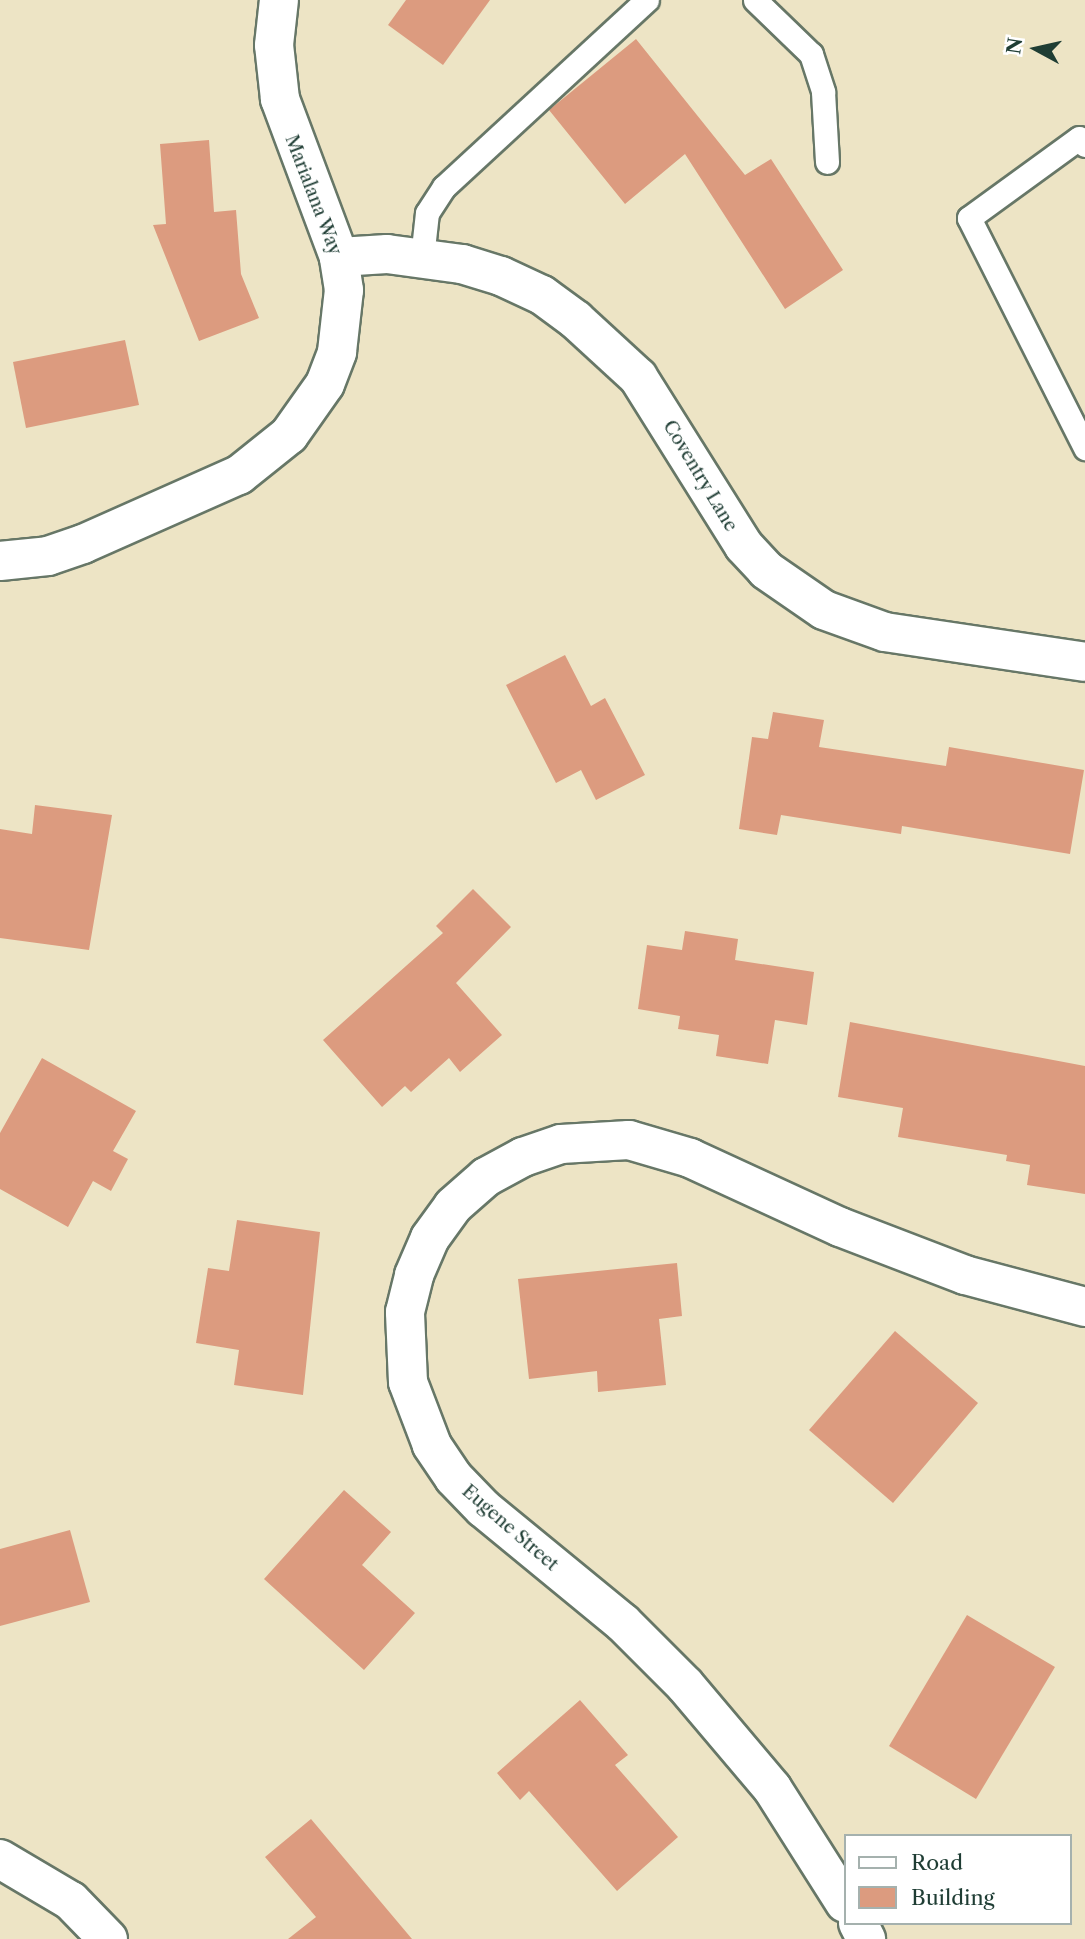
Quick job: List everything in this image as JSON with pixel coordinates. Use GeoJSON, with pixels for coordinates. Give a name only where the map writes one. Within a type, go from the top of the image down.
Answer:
{"type":"FeatureCollection","features":[{"type":"Feature","properties":{"kind":"street","name":"Marialana Way"},"geometry":{"type":"LineString","coordinates":[[0,561],[48,556],[83,544],[239,475],[265,458],[309,411],[337,352],[344,290],[338,257],[286,124],[276,74],[279,0]]}},
{"type":"Feature","properties":{"kind":"street","name":"Coventry Lane"},"geometry":{"type":"LineString","coordinates":[[338,257],[422,258],[501,276],[542,295],[612,350],[660,409],[744,546],[795,593],[851,622],[885,632],[1085,662]]}},
{"type":"Feature","properties":{"kind":"street","name":"Eugene Street"},"geometry":{"type":"LineString","coordinates":[[844,1901],[772,1787],[685,1685],[622,1623],[482,1508],[454,1478],[432,1445],[408,1382],[404,1324],[414,1275],[430,1238],[453,1206],[486,1177],[523,1157],[561,1144],[629,1140],[690,1158],[841,1227],[965,1275],[1085,1307]]}},
{"type":"Feature","properties":{"kind":"street"},"geometry":{"type":"LineString","coordinates":[[0,1859],[71,1901],[108,1939]]}},
{"type":"Feature","properties":{"kind":"lane"},"geometry":{"type":"LineString","coordinates":[[422,258],[427,213],[444,187],[647,0]]}},
{"type":"Feature","properties":{"kind":"lane"},"geometry":{"type":"LineString","coordinates":[[755,0],[811,54],[823,92],[827,162]]}},
{"type":"Feature","properties":{"kind":"lane"},"geometry":{"type":"LineString","coordinates":[[1085,145],[1079,138],[969,218],[1085,448]]}},
{"type":"Feature","properties":{"kind":"building"},"geometry":{"type":"Polygon","coordinates":[[[406,0],[490,0],[443,65],[388,25],[406,0]]]}},
{"type":"Feature","properties":{"kind":"building"},"geometry":{"type":"Polygon","coordinates":[[[636,39],[745,175],[771,159],[843,270],[785,309],[685,154],[625,204],[549,110],[636,39]]]}},
{"type":"Feature","properties":{"kind":"building"},"geometry":{"type":"Polygon","coordinates":[[[209,140],[214,212],[236,210],[241,274],[259,318],[199,341],[153,225],[166,224],[160,144],[209,140]]]}},
{"type":"Feature","properties":{"kind":"building"},"geometry":{"type":"Polygon","coordinates":[[[125,340],[139,405],[26,428],[13,362],[125,340]]]}},
{"type":"Feature","properties":{"kind":"building"},"geometry":{"type":"Polygon","coordinates":[[[565,655],[591,706],[605,698],[645,775],[596,800],[581,770],[556,783],[506,685],[565,655]]]}},
{"type":"Feature","properties":{"kind":"building"},"geometry":{"type":"Polygon","coordinates":[[[773,712],[824,720],[819,747],[946,766],[949,747],[1084,770],[1070,854],[902,826],[901,834],[781,815],[777,835],[739,829],[752,737],[768,739],[773,712]]]}},
{"type":"Feature","properties":{"kind":"building"},"geometry":{"type":"Polygon","coordinates":[[[35,805],[112,815],[89,950],[0,938],[0,829],[32,834],[35,805]]]}},
{"type":"Feature","properties":{"kind":"building"},"geometry":{"type":"Polygon","coordinates":[[[473,889],[511,927],[456,983],[502,1035],[460,1072],[449,1058],[411,1092],[405,1086],[382,1107],[323,1040],[443,933],[436,926],[473,889]]]}},
{"type":"Feature","properties":{"kind":"building"},"geometry":{"type":"Polygon","coordinates":[[[685,931],[738,939],[735,960],[814,972],[807,1025],[775,1020],[768,1064],[716,1056],[719,1035],[678,1029],[680,1016],[638,1009],[647,945],[682,950],[685,931]]]}},
{"type":"Feature","properties":{"kind":"building"},"geometry":{"type":"Polygon","coordinates":[[[850,1022],[1085,1066],[1085,1194],[1027,1185],[1030,1165],[1006,1161],[1007,1155],[898,1137],[903,1108],[838,1097],[850,1022]]]}},
{"type":"Feature","properties":{"kind":"building"},"geometry":{"type":"Polygon","coordinates":[[[42,1058],[136,1111],[113,1151],[128,1159],[111,1191],[93,1181],[68,1227],[0,1189],[0,1133],[42,1058]]]}},
{"type":"Feature","properties":{"kind":"building"},"geometry":{"type":"Polygon","coordinates":[[[237,1220],[320,1232],[303,1395],[234,1385],[239,1350],[196,1343],[208,1268],[229,1271],[237,1220]]]}},
{"type":"Feature","properties":{"kind":"building"},"geometry":{"type":"Polygon","coordinates":[[[677,1263],[682,1316],[659,1319],[666,1385],[598,1392],[597,1371],[529,1379],[518,1279],[677,1263]]]}},
{"type":"Feature","properties":{"kind":"building"},"geometry":{"type":"Polygon","coordinates":[[[895,1331],[978,1403],[893,1503],[809,1430],[895,1331]]]}},
{"type":"Feature","properties":{"kind":"building"},"geometry":{"type":"Polygon","coordinates":[[[344,1490],[391,1532],[362,1565],[415,1613],[364,1670],[264,1579],[344,1490]]]}},
{"type":"Feature","properties":{"kind":"building"},"geometry":{"type":"Polygon","coordinates":[[[70,1530],[90,1602],[0,1626],[0,1549],[70,1530]]]}},
{"type":"Feature","properties":{"kind":"building"},"geometry":{"type":"Polygon","coordinates":[[[967,1615],[1055,1667],[976,1799],[889,1746],[967,1615]]]}},
{"type":"Feature","properties":{"kind":"building"},"geometry":{"type":"Polygon","coordinates":[[[580,1700],[628,1755],[615,1765],[678,1837],[617,1891],[529,1791],[520,1800],[497,1773],[580,1700]]]}},
{"type":"Feature","properties":{"kind":"building"},"geometry":{"type":"Polygon","coordinates":[[[311,1819],[412,1939],[288,1939],[316,1917],[265,1857],[311,1819]]]}}]}
